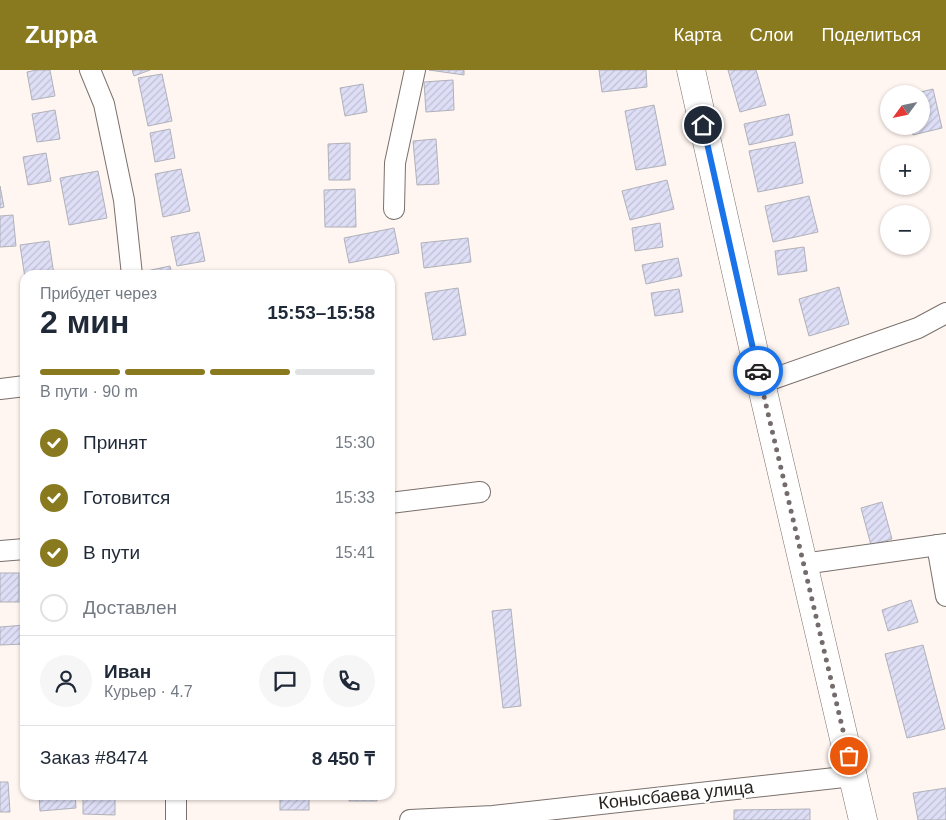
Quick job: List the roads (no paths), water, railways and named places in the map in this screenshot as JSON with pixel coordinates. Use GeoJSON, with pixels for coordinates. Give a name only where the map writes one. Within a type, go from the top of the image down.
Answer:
{"type":"FeatureCollection","features":[{"type":"Feature","properties":{"kind":"main road"},"geometry":{"type":"LineString","coordinates":[[691,70],[761,383],[863,820]]}},
{"type":"Feature","properties":{"kind":"street"},"geometry":{"type":"LineString","coordinates":[[90,70],[104,104],[124,200],[131,270]]}},
{"type":"Feature","properties":{"kind":"street"},"geometry":{"type":"LineString","coordinates":[[394,209],[394,163],[415,70]]}},
{"type":"Feature","properties":{"kind":"street"},"geometry":{"type":"LineString","coordinates":[[761,383],[918,328],[946,313]]}},
{"type":"Feature","properties":{"kind":"street"},"geometry":{"type":"LineString","coordinates":[[0,389],[20,387]]}},
{"type":"Feature","properties":{"kind":"street"},"geometry":{"type":"LineString","coordinates":[[395,502],[480,492]]}},
{"type":"Feature","properties":{"kind":"street"},"geometry":{"type":"LineString","coordinates":[[803,564],[942,545],[946,596]]}},
{"type":"Feature","properties":{"kind":"street"},"geometry":{"type":"LineString","coordinates":[[0,551],[20,549]]}},
{"type":"Feature","properties":{"kind":"street","name":"Конысбаева улица"},"geometry":{"type":"LineString","coordinates":[[410,820],[493,816],[853,776]]}},
{"type":"Feature","properties":{"kind":"street"},"geometry":{"type":"LineString","coordinates":[[176,800],[176,820]]}}]}
